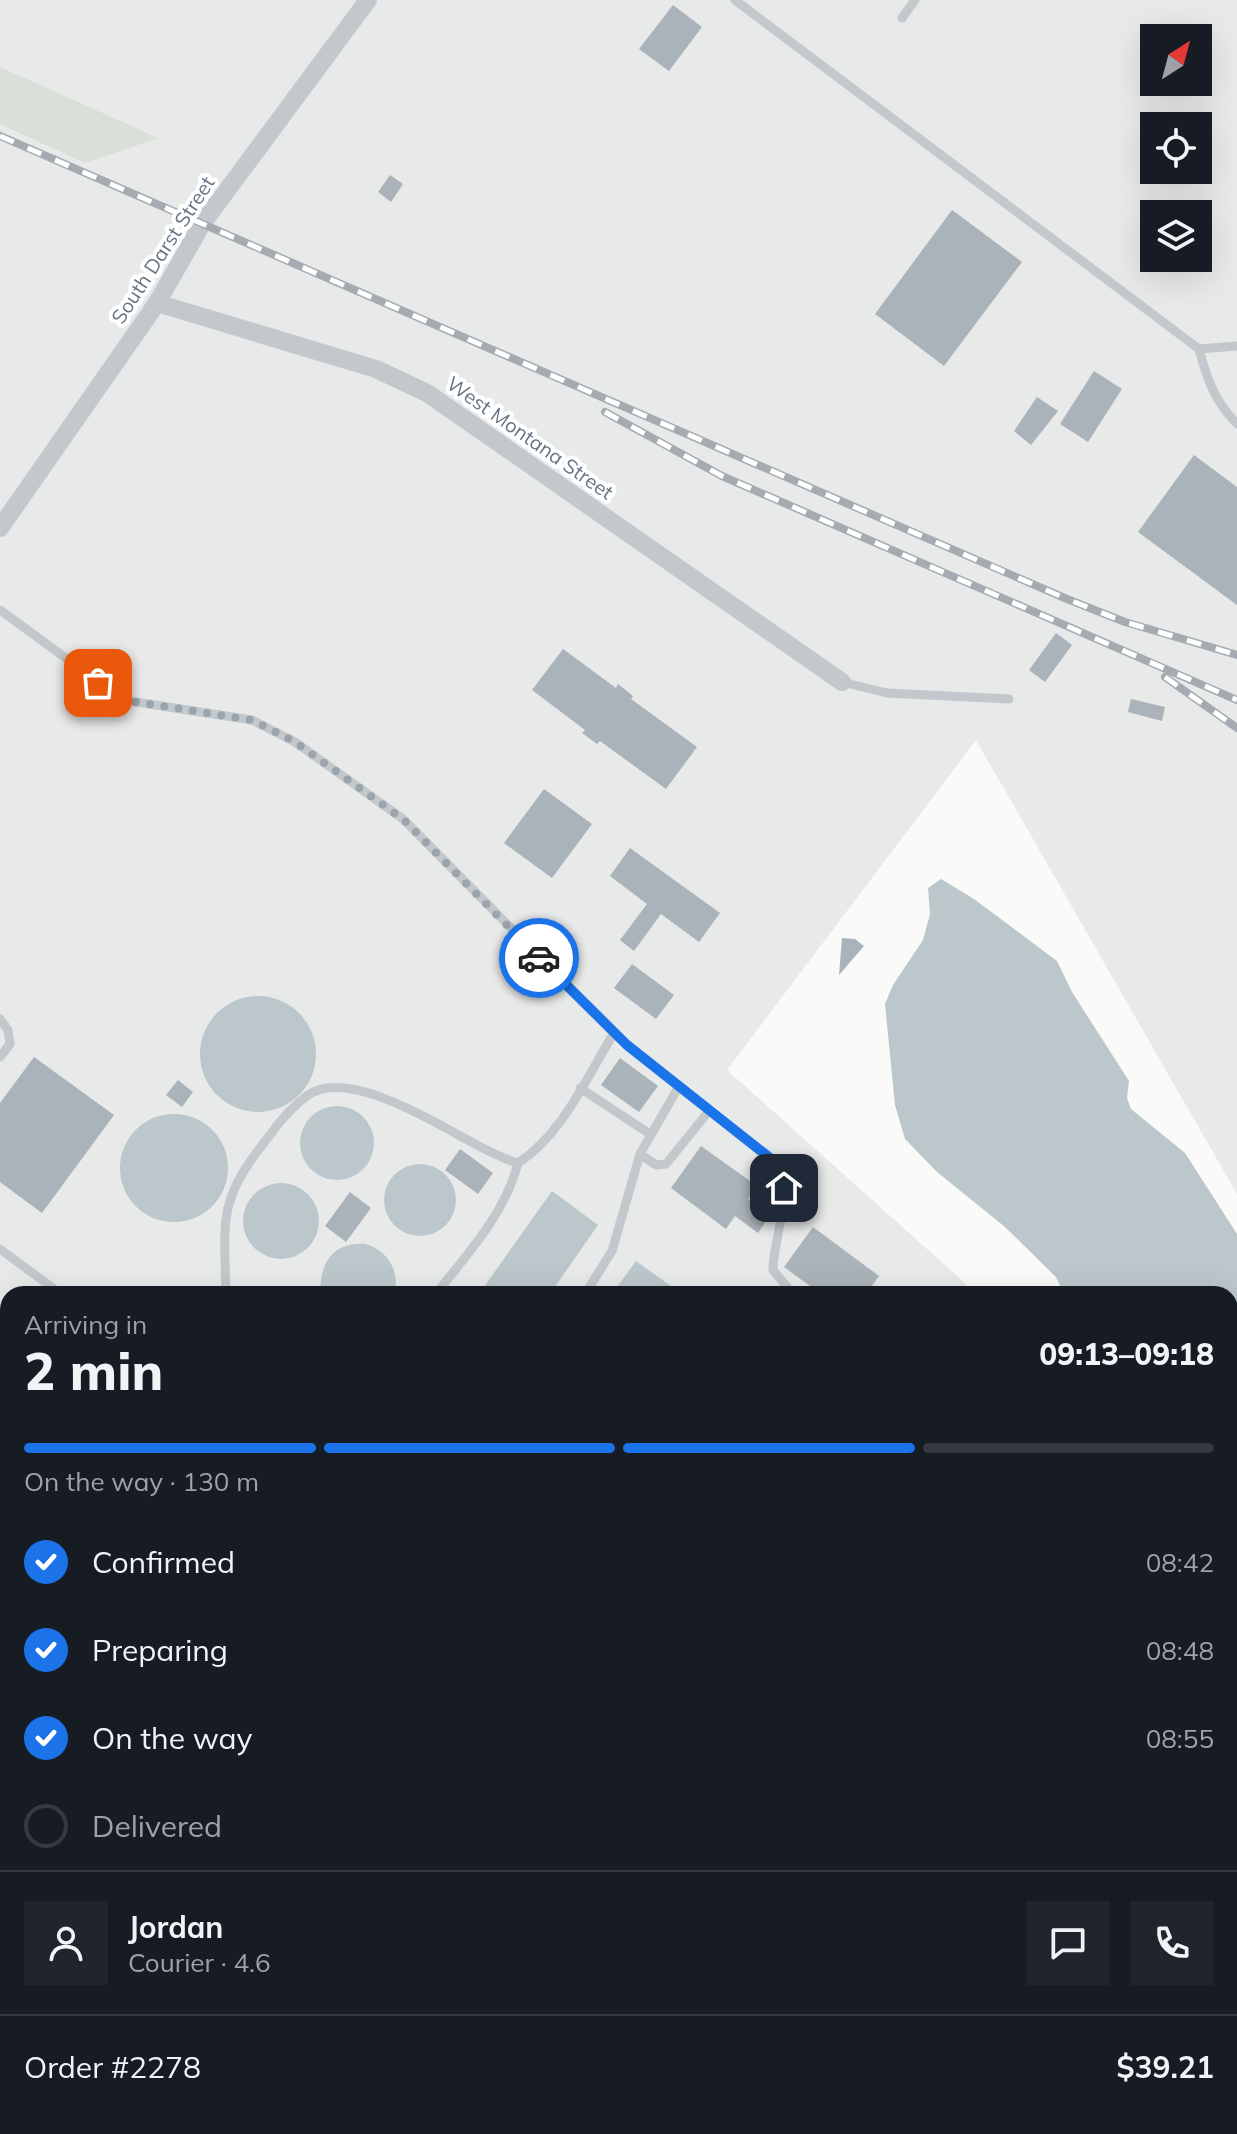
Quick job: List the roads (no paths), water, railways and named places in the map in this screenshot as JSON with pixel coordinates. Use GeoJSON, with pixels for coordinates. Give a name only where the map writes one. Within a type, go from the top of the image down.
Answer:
{"type":"FeatureCollection","features":[{"type":"Feature","properties":{"kind":"street","name":"South Darst Street"},"geometry":{"type":"LineString","coordinates":[[0,528],[157,303],[202,224],[368,0]]}},
{"type":"Feature","properties":{"kind":"street","name":"West Montana Street"},"geometry":{"type":"LineString","coordinates":[[157,303],[376,369],[427,393],[842,682]]}},
{"type":"Feature","properties":{"kind":"lane"},"geometry":{"type":"LineString","coordinates":[[735,0],[1199,349],[1208,383],[1219,405],[1237,424]]}},
{"type":"Feature","properties":{"kind":"lane"},"geometry":{"type":"LineString","coordinates":[[902,18],[915,0]]}},
{"type":"Feature","properties":{"kind":"lane"},"geometry":{"type":"LineString","coordinates":[[1199,349],[1237,346]]}},
{"type":"Feature","properties":{"kind":"lane"},"geometry":{"type":"LineString","coordinates":[[0,610],[123,700],[252,720],[295,742],[403,819],[614,1033],[678,1088],[754,1144],[779,1170],[784,1188],[783,1216],[773,1270],[786,1286]]}},
{"type":"Feature","properties":{"kind":"lane"},"geometry":{"type":"LineString","coordinates":[[842,682],[887,693],[1009,699]]}},
{"type":"Feature","properties":{"kind":"lane"},"geometry":{"type":"LineString","coordinates":[[0,1019],[8,1030],[10,1044],[0,1057]]}},
{"type":"Feature","properties":{"kind":"lane"},"geometry":{"type":"LineString","coordinates":[[442,1286],[497,1215],[511,1191],[518,1163],[553,1133],[614,1033]]}},
{"type":"Feature","properties":{"kind":"lane"},"geometry":{"type":"LineString","coordinates":[[226,1286],[222,1229],[241,1171],[280,1121],[310,1094],[330,1088],[366,1093],[452,1128],[499,1158],[518,1163]]}},
{"type":"Feature","properties":{"kind":"lane"},"geometry":{"type":"LineString","coordinates":[[580,1088],[650,1134]]}},
{"type":"Feature","properties":{"kind":"lane"},"geometry":{"type":"LineString","coordinates":[[590,1286],[612,1251],[640,1154],[678,1088]]}},
{"type":"Feature","properties":{"kind":"lane"},"geometry":{"type":"LineString","coordinates":[[640,1154],[656,1165],[666,1164],[709,1111]]}},
{"type":"Feature","properties":{"kind":"lane"},"geometry":{"type":"LineString","coordinates":[[0,1249],[50,1286]]}},
{"type":"Feature","properties":{"kind":"railway"},"geometry":{"type":"LineString","coordinates":[[0,136],[1067,599],[1125,622],[1237,655]]}},
{"type":"Feature","properties":{"kind":"railway"},"geometry":{"type":"LineString","coordinates":[[605,412],[722,476],[1237,700]]}},
{"type":"Feature","properties":{"kind":"railway"},"geometry":{"type":"LineString","coordinates":[[1165,677],[1237,728]]}}]}
